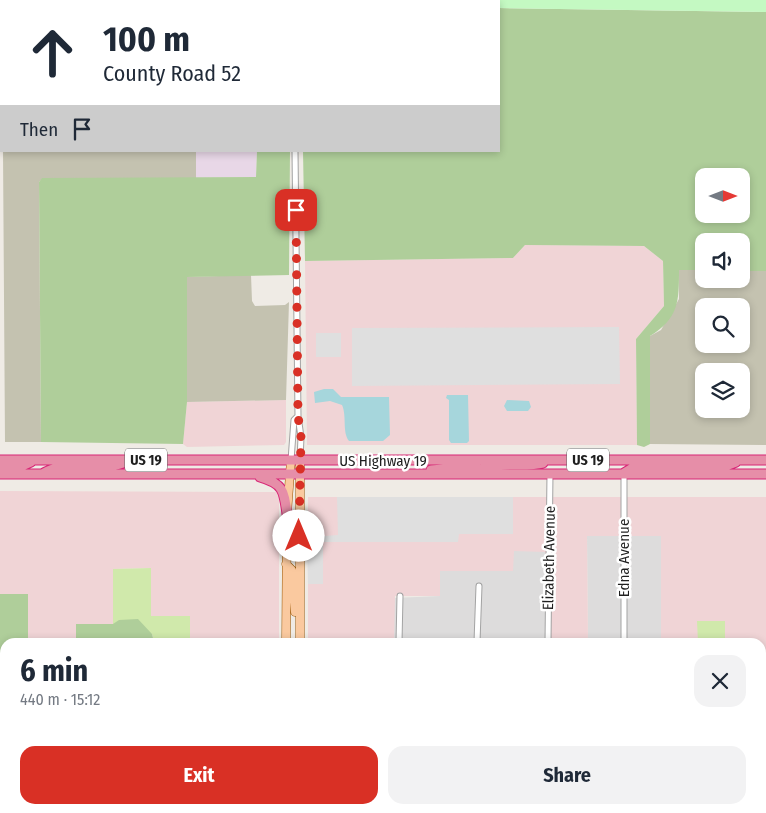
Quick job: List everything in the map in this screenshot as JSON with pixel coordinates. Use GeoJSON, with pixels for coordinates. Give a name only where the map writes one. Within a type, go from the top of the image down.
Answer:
{"type":"FeatureCollection","features":[{"type":"Feature","properties":{"kind":"highway","name":"US Highway 19"},"geometry":{"type":"LineString","coordinates":[[0,460],[766,460]]}},
{"type":"Feature","properties":{"kind":"highway"},"geometry":{"type":"LineString","coordinates":[[0,467],[20,467],[34,460]]}},
{"type":"Feature","properties":{"kind":"highway"},"geometry":{"type":"LineString","coordinates":[[41,474],[53,467],[116,467],[130,460]]}},
{"type":"Feature","properties":{"kind":"highway"},"geometry":{"type":"LineString","coordinates":[[422,474],[434,469],[468,467],[479,460]]}},
{"type":"Feature","properties":{"kind":"highway"},"geometry":{"type":"LineString","coordinates":[[474,474],[484,467],[528,466],[560,460]]}},
{"type":"Feature","properties":{"kind":"highway"},"geometry":{"type":"LineString","coordinates":[[624,474],[634,467],[723,467],[741,460]]}},
{"type":"Feature","properties":{"kind":"highway","name":"US Highway 19"},"geometry":{"type":"LineString","coordinates":[[0,474],[766,474]]}},
{"type":"Feature","properties":{"kind":"highway"},"geometry":{"type":"LineString","coordinates":[[250,474],[275,481],[280,485],[284,494],[287,514]]}},
{"type":"Feature","properties":{"kind":"main road"},"geometry":{"type":"LineString","coordinates":[[286,638],[287,514],[290,474],[296,460]]}},
{"type":"Feature","properties":{"kind":"main road"},"geometry":{"type":"LineString","coordinates":[[296,460],[300,474],[300,638]]}},
{"type":"Feature","properties":{"kind":"main road"},"geometry":{"type":"LineString","coordinates":[[286,564],[292,570],[295,614],[300,626]]}},
{"type":"Feature","properties":{"kind":"street"},"geometry":{"type":"LineString","coordinates":[[295,152],[298,416],[301,437],[296,460]]}},
{"type":"Feature","properties":{"kind":"street"},"geometry":{"type":"LineString","coordinates":[[296,460],[294,420],[298,416]]}},
{"type":"Feature","properties":{"kind":"street","name":"Elizabeth Avenue"},"geometry":{"type":"LineString","coordinates":[[548,638],[550,474]]}},
{"type":"Feature","properties":{"kind":"street","name":"Edna Avenue"},"geometry":{"type":"LineString","coordinates":[[624,474],[624,638]]}},
{"type":"Feature","properties":{"kind":"street"},"geometry":{"type":"LineString","coordinates":[[478,638],[479,586]]}},
{"type":"Feature","properties":{"kind":"street"},"geometry":{"type":"LineString","coordinates":[[399,638],[400,596]]}},
{"type":"Feature","properties":{"kind":"shaded area"},"geometry":{"type":"Polygon","coordinates":[[[3,152],[196,152],[196,178],[43,178],[39,182],[41,442],[5,442],[3,152]]]}},
{"type":"Feature","properties":{"kind":"shaded area"},"geometry":{"type":"Polygon","coordinates":[[[196,152],[257,152],[256,177],[196,178],[196,152]]]}},
{"type":"Feature","properties":{"kind":"shaded area"},"geometry":{"type":"Polygon","coordinates":[[[525,245],[644,246],[663,261],[664,306],[636,339],[637,445],[307,445],[305,261],[513,258],[525,245]]]}},
{"type":"Feature","properties":{"kind":"shaded area"},"geometry":{"type":"Polygon","coordinates":[[[679,270],[695,270],[695,288],[750,288],[750,271],[766,271],[766,445],[650,444],[650,336],[661,330],[679,299],[679,270]]]}},
{"type":"Feature","properties":{"kind":"shaded area"},"geometry":{"type":"Polygon","coordinates":[[[251,275],[252,301],[255,306],[285,305],[289,302],[286,400],[187,402],[187,277],[251,275]]]}},
{"type":"Feature","properties":{"kind":"shaded area"},"geometry":{"type":"Polygon","coordinates":[[[619,327],[620,384],[352,386],[352,328],[619,327]]]}},
{"type":"Feature","properties":{"kind":"shaded area"},"geometry":{"type":"Polygon","coordinates":[[[316,333],[341,333],[341,357],[316,357],[316,333]]]}},
{"type":"Feature","properties":{"kind":"shaded area"},"geometry":{"type":"Polygon","coordinates":[[[286,400],[286,442],[284,445],[187,447],[183,444],[187,402],[286,400]]]}},
{"type":"Feature","properties":{"kind":"shaded area"},"geometry":{"type":"Polygon","coordinates":[[[0,491],[279,492],[279,638],[190,638],[190,616],[151,617],[151,568],[113,569],[113,624],[76,624],[76,638],[28,638],[28,594],[0,594],[0,491]]]}},
{"type":"Feature","properties":{"kind":"shaded area"},"geometry":{"type":"Polygon","coordinates":[[[308,497],[766,497],[766,638],[661,638],[661,536],[587,536],[588,638],[545,638],[545,552],[514,551],[513,571],[440,571],[440,596],[395,596],[394,638],[308,638],[308,497]]]}},
{"type":"Feature","properties":{"kind":"shaded area"},"geometry":{"type":"Polygon","coordinates":[[[337,497],[513,497],[513,534],[459,534],[458,542],[324,542],[324,536],[338,535],[337,497]]]}},
{"type":"Feature","properties":{"kind":"shaded area"},"geometry":{"type":"Polygon","coordinates":[[[587,536],[661,536],[661,638],[588,638],[587,536]]]}},
{"type":"Feature","properties":{"kind":"shaded area"},"geometry":{"type":"Polygon","coordinates":[[[307,543],[323,543],[323,584],[308,584],[307,543]]]}},
{"type":"Feature","properties":{"kind":"shaded area"},"geometry":{"type":"Polygon","coordinates":[[[513,551],[545,551],[545,638],[394,638],[394,598],[440,596],[440,571],[513,571],[513,551]]]}},
{"type":"Feature","properties":{"kind":"green space"},"geometry":{"type":"Polygon","coordinates":[[[500,0],[766,0],[766,12],[500,8],[500,0]]]}},
{"type":"Feature","properties":{"kind":"green space"},"geometry":{"type":"Polygon","coordinates":[[[500,8],[766,12],[766,271],[750,271],[750,233],[695,233],[695,270],[679,270],[679,291],[672,315],[660,329],[650,336],[650,444],[644,447],[637,445],[636,339],[664,306],[663,261],[644,246],[525,245],[513,258],[305,261],[303,152],[500,152],[500,8]]]}},
{"type":"Feature","properties":{"kind":"green space"},"geometry":{"type":"Polygon","coordinates":[[[257,152],[290,152],[289,275],[187,277],[187,402],[183,444],[41,442],[39,182],[42,178],[256,177],[257,152]]]}},
{"type":"Feature","properties":{"kind":"green space"},"geometry":{"type":"Polygon","coordinates":[[[151,568],[151,616],[190,616],[190,638],[153,638],[152,634],[113,624],[113,569],[151,568]]]}},
{"type":"Feature","properties":{"kind":"green space"},"geometry":{"type":"Polygon","coordinates":[[[0,594],[28,594],[28,638],[0,638],[0,594]]]}},
{"type":"Feature","properties":{"kind":"green space"},"geometry":{"type":"Polygon","coordinates":[[[138,619],[152,634],[153,638],[76,638],[76,624],[113,624],[119,620],[138,619]]]}},
{"type":"Feature","properties":{"kind":"green space"},"geometry":{"type":"Polygon","coordinates":[[[697,621],[725,621],[725,638],[698,638],[697,621]]]}},
{"type":"Feature","properties":{"kind":"water"},"geometry":{"type":"Polygon","coordinates":[[[333,389],[341,397],[389,397],[390,435],[383,441],[349,441],[342,405],[330,401],[315,403],[314,392],[333,389]]]}},
{"type":"Feature","properties":{"kind":"water"},"geometry":{"type":"Polygon","coordinates":[[[447,395],[468,395],[469,441],[467,443],[451,443],[449,440],[449,400],[446,398],[447,395]]]}},
{"type":"Feature","properties":{"kind":"water"},"geometry":{"type":"Polygon","coordinates":[[[507,400],[529,401],[531,407],[528,411],[507,411],[504,406],[507,400]]]}},
{"type":"Feature","properties":{"kind":"route"},"geometry":{"type":"LineString","coordinates":[[296,210],[298,416],[301,437],[299,536]]}}]}
